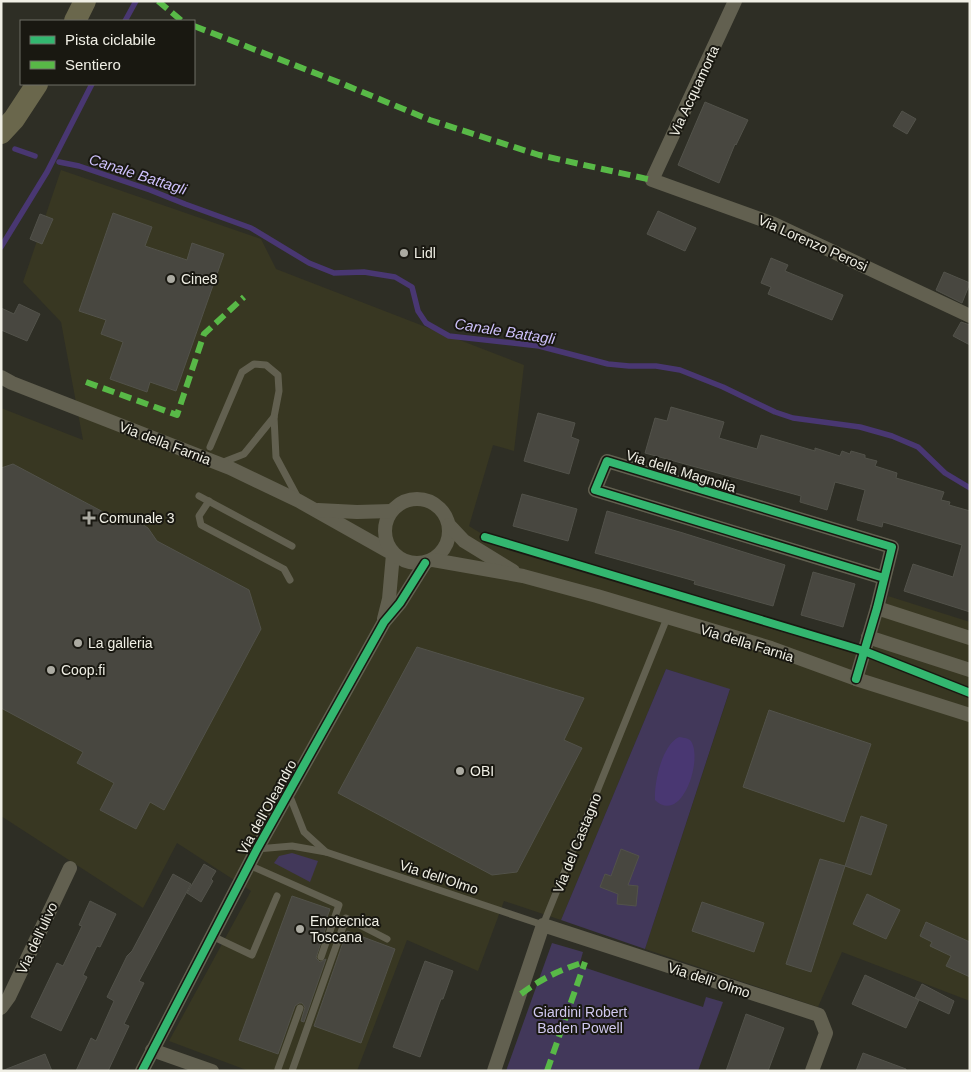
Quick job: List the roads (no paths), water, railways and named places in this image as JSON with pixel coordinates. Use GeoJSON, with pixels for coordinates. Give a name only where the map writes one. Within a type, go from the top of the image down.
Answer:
{"type":"FeatureCollection","features":[{"type":"Feature","properties":{"kind":"main road"},"geometry":{"type":"LineString","coordinates":[[74,20],[84,1]]}},
{"type":"Feature","properties":{"kind":"main road"},"geometry":{"type":"LineString","coordinates":[[1,116],[31,85]]}},
{"type":"Feature","properties":{"kind":"main road"},"geometry":{"type":"LineString","coordinates":[[1,133],[14,118],[36,85]]}},
{"type":"Feature","properties":{"kind":"street","name":"Via Acquamorta"},"geometry":{"type":"LineString","coordinates":[[652,180],[735,1]]}},
{"type":"Feature","properties":{"kind":"street","name":"Via Lorenzo Perosi"},"geometry":{"type":"LineString","coordinates":[[652,180],[774,224],[970,316]]}},
{"type":"Feature","properties":{"kind":"street","name":"Via della Farnia"},"geometry":{"type":"LineString","coordinates":[[5,381],[219,464],[299,501],[408,563],[429,561],[523,576],[598,596],[771,648],[856,679],[970,715]]}},
{"type":"Feature","properties":{"kind":"street","name":"Via della Magnolia"},"geometry":{"type":"LineString","coordinates":[[856,679],[877,608],[892,547],[607,461],[595,490],[884,578]]}},
{"type":"Feature","properties":{"kind":"street","name":"Via della Farnia"},"geometry":{"type":"LineString","coordinates":[[315,510],[391,511],[398,504],[406,500],[425,500],[441,509],[449,525],[464,541],[523,576]]}},
{"type":"Feature","properties":{"kind":"street"},"geometry":{"type":"LineString","coordinates":[[391,511],[386,519],[384,528],[388,546],[393,554]]}},
{"type":"Feature","properties":{"kind":"street"},"geometry":{"type":"LineString","coordinates":[[429,561],[441,554],[449,535],[449,525]]}},
{"type":"Feature","properties":{"kind":"street","name":"Via dell'Oleandro"},"geometry":{"type":"LineString","coordinates":[[384,622],[393,554]]}},
{"type":"Feature","properties":{"kind":"street","name":"Via dell'Oleandro"},"geometry":{"type":"LineString","coordinates":[[142,1071],[257,849],[384,622],[400,603],[429,561]]}},
{"type":"Feature","properties":{"kind":"street"},"geometry":{"type":"LineString","coordinates":[[877,608],[970,638]]}},
{"type":"Feature","properties":{"kind":"street"},"geometry":{"type":"LineString","coordinates":[[868,637],[970,670]]}},
{"type":"Feature","properties":{"kind":"street","name":"Via dell'ulivo"},"geometry":{"type":"LineString","coordinates":[[1,1008],[10,997],[70,868]]}},
{"type":"Feature","properties":{"kind":"street","name":"Via del Castagno"},"geometry":{"type":"LineString","coordinates":[[494,1071],[543,925]]}},
{"type":"Feature","properties":{"kind":"street","name":"Via dell' Olmo"},"geometry":{"type":"LineString","coordinates":[[543,925],[819,1015],[826,1032],[812,1071]]}},
{"type":"Feature","properties":{"kind":"street"},"geometry":{"type":"LineString","coordinates":[[152,1050],[196,1068],[212,1071]]}},
{"type":"Feature","properties":{"kind":"lane"},"geometry":{"type":"LineString","coordinates":[[210,447],[242,372],[254,364],[266,366],[278,375],[279,391],[274,417],[276,457],[299,501]]}},
{"type":"Feature","properties":{"kind":"lane"},"geometry":{"type":"LineString","coordinates":[[219,464],[244,454],[274,417]]}},
{"type":"Feature","properties":{"kind":"lane"},"geometry":{"type":"LineString","coordinates":[[198,496],[292,546]]}},
{"type":"Feature","properties":{"kind":"lane"},"geometry":{"type":"LineString","coordinates":[[210,501],[199,516],[201,525],[284,569],[290,580]]}},
{"type":"Feature","properties":{"kind":"lane","name":"Via del Castagno"},"geometry":{"type":"LineString","coordinates":[[543,925],[667,618]]}},
{"type":"Feature","properties":{"kind":"lane"},"geometry":{"type":"LineString","coordinates":[[289,794],[304,832],[326,852]]}},
{"type":"Feature","properties":{"kind":"lane"},"geometry":{"type":"LineString","coordinates":[[257,849],[292,846],[326,852]]}},
{"type":"Feature","properties":{"kind":"lane","name":"Via dell'Olmo"},"geometry":{"type":"LineString","coordinates":[[326,852],[543,925]]}},
{"type":"Feature","properties":{"kind":"lane"},"geometry":{"type":"LineString","coordinates":[[249,865],[339,905],[321,957]]}},
{"type":"Feature","properties":{"kind":"lane"},"geometry":{"type":"LineString","coordinates":[[212,936],[252,955],[277,896]]}},
{"type":"Feature","properties":{"kind":"lane"},"geometry":{"type":"LineString","coordinates":[[292,1071],[346,918],[387,938]]}},
{"type":"Feature","properties":{"kind":"lane"},"geometry":{"type":"LineString","coordinates":[[280,1070],[300,1008]]}},
{"type":"Feature","properties":{"kind":"waterway"},"geometry":{"type":"LineString","coordinates":[[126,20],[136,1]]}},
{"type":"Feature","properties":{"kind":"waterway"},"geometry":{"type":"LineString","coordinates":[[1,247],[47,172],[91,85]]}},
{"type":"Feature","properties":{"kind":"waterway","name":"Canale Battagli"},"geometry":{"type":"LineString","coordinates":[[15,149],[35,156]]}},
{"type":"Feature","properties":{"kind":"waterway","name":"Canale Battagli"},"geometry":{"type":"LineString","coordinates":[[59,162],[79,166],[150,190],[251,228],[309,263],[334,273],[364,272],[395,277],[412,287],[418,311],[426,323],[449,336],[539,346],[608,364],[656,366],[680,370],[723,387],[775,412],[793,418],[860,427],[892,436],[918,447],[945,473],[970,488]]}},
{"type":"Feature","properties":{"kind":"place","name":"Lidl"},"geometry":{"type":"Point","coordinates":[404,253]}},
{"type":"Feature","properties":{"kind":"place","name":"Cine8"},"geometry":{"type":"Point","coordinates":[171,279]}},
{"type":"Feature","properties":{"kind":"place","name":"Comunale 3"},"geometry":{"type":"Point","coordinates":[89,518]}},
{"type":"Feature","properties":{"kind":"place","name":"La galleria"},"geometry":{"type":"Point","coordinates":[78,643]}},
{"type":"Feature","properties":{"kind":"place","name":"Coop.fi"},"geometry":{"type":"Point","coordinates":[51,670]}},
{"type":"Feature","properties":{"kind":"place","name":"OBI"},"geometry":{"type":"Point","coordinates":[460,771]}},
{"type":"Feature","properties":{"kind":"place","name":"Enotecnica Toscana"},"geometry":{"type":"Point","coordinates":[300,929]}},
{"type":"Feature","properties":{"kind":"park label","name":"Giardini Robert Baden Powell"},"geometry":{"type":"Point","coordinates":[580,1020]}}]}
